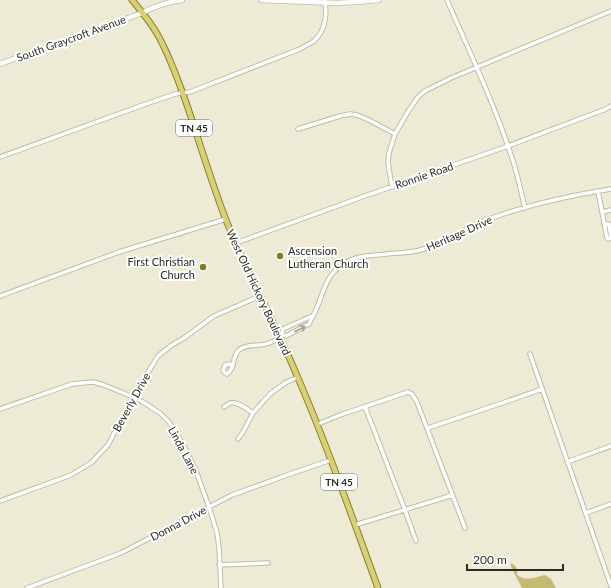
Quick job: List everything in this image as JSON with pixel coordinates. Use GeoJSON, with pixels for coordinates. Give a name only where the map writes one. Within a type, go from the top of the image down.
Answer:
{"type":"FeatureCollection","features":[{"type":"Feature","properties":{"kind":"main road","name":"West Old Hickory Boulevard"},"geometry":{"type":"LineString","coordinates":[[132,0],[159,38],[171,62],[226,219],[260,296],[281,336],[318,424],[378,588]]}},
{"type":"Feature","properties":{"kind":"street","name":"South Graycroft Avenue"},"geometry":{"type":"LineString","coordinates":[[0,64],[142,13],[151,8],[182,0]]}},
{"type":"Feature","properties":{"kind":"street"},"geometry":{"type":"LineString","coordinates":[[261,0],[325,2],[379,0]]}},
{"type":"Feature","properties":{"kind":"street"},"geometry":{"type":"LineString","coordinates":[[447,0],[477,68],[508,146],[526,208]]}},
{"type":"Feature","properties":{"kind":"street"},"geometry":{"type":"LineString","coordinates":[[0,157],[175,94],[190,92],[300,49],[314,41],[324,26],[326,10],[325,2]]}},
{"type":"Feature","properties":{"kind":"street"},"geometry":{"type":"LineString","coordinates":[[392,187],[388,153],[395,134],[418,96],[428,89],[450,79],[611,11]]}},
{"type":"Feature","properties":{"kind":"street","name":"Ronnie Road"},"geometry":{"type":"LineString","coordinates":[[236,243],[508,146],[611,106]]}},
{"type":"Feature","properties":{"kind":"street"},"geometry":{"type":"LineString","coordinates":[[298,129],[350,114],[369,120],[395,134]]}},
{"type":"Feature","properties":{"kind":"street","name":"Heritage Drive"},"geometry":{"type":"LineString","coordinates":[[232,367],[238,351],[243,347],[272,342],[281,336],[287,335],[309,324],[328,279],[339,267],[348,261],[369,255],[421,250],[483,222],[526,208],[554,200],[611,189]]}},
{"type":"Feature","properties":{"kind":"street"},"geometry":{"type":"LineString","coordinates":[[598,191],[607,238],[608,239],[611,237]]}},
{"type":"Feature","properties":{"kind":"street"},"geometry":{"type":"LineString","coordinates":[[602,212],[611,210]]}},
{"type":"Feature","properties":{"kind":"street"},"geometry":{"type":"LineString","coordinates":[[0,296],[119,252],[226,219]]}},
{"type":"Feature","properties":{"kind":"street","name":"Beverly Drive"},"geometry":{"type":"LineString","coordinates":[[0,501],[71,475],[91,463],[108,445],[133,397],[158,356],[214,316],[260,296]]}},
{"type":"Feature","properties":{"kind":"street","name":"Heritage Drive"},"geometry":{"type":"LineString","coordinates":[[281,336],[283,329],[312,316]]}},
{"type":"Feature","properties":{"kind":"street"},"geometry":{"type":"LineString","coordinates":[[530,354],[611,586]]}},
{"type":"Feature","properties":{"kind":"street"},"geometry":{"type":"LineString","coordinates":[[238,439],[253,413],[270,394],[285,383],[298,377]]}},
{"type":"Feature","properties":{"kind":"street","name":"Linda Lane"},"geometry":{"type":"LineString","coordinates":[[0,409],[72,384],[93,382],[104,384],[133,397],[160,413],[176,432],[196,471],[209,507],[217,532],[221,588]]}},
{"type":"Feature","properties":{"kind":"street"},"geometry":{"type":"LineString","coordinates":[[428,428],[508,402],[542,389]]}},
{"type":"Feature","properties":{"kind":"street"},"geometry":{"type":"LineString","coordinates":[[318,424],[408,392],[412,394],[415,397],[428,428],[465,528]]}},
{"type":"Feature","properties":{"kind":"street"},"geometry":{"type":"LineString","coordinates":[[224,407],[231,402],[253,413]]}},
{"type":"Feature","properties":{"kind":"street"},"geometry":{"type":"LineString","coordinates":[[365,407],[416,541]]}},
{"type":"Feature","properties":{"kind":"street"},"geometry":{"type":"LineString","coordinates":[[567,462],[611,446]]}},
{"type":"Feature","properties":{"kind":"street","name":"Donna Drive"},"geometry":{"type":"LineString","coordinates":[[27,588],[121,553],[209,507],[247,490],[331,460]]}},
{"type":"Feature","properties":{"kind":"street"},"geometry":{"type":"LineString","coordinates":[[355,525],[453,495]]}},
{"type":"Feature","properties":{"kind":"street"},"geometry":{"type":"LineString","coordinates":[[586,513],[611,504]]}},
{"type":"Feature","properties":{"kind":"street"},"geometry":{"type":"LineString","coordinates":[[220,565],[268,563]]}},
{"type":"Feature","properties":{"kind":"shaded area"},"geometry":{"type":"Polygon","coordinates":[[[511,563],[516,567],[517,575],[520,577],[531,578],[545,575],[551,579],[556,588],[522,588],[511,567],[511,563]]]}},
{"type":"Feature","properties":{"kind":"place","name":"Ascension Lutheran Church"},"geometry":{"type":"Point","coordinates":[280,256]}},
{"type":"Feature","properties":{"kind":"place","name":"First Christian Church"},"geometry":{"type":"Point","coordinates":[203,267]}}]}
